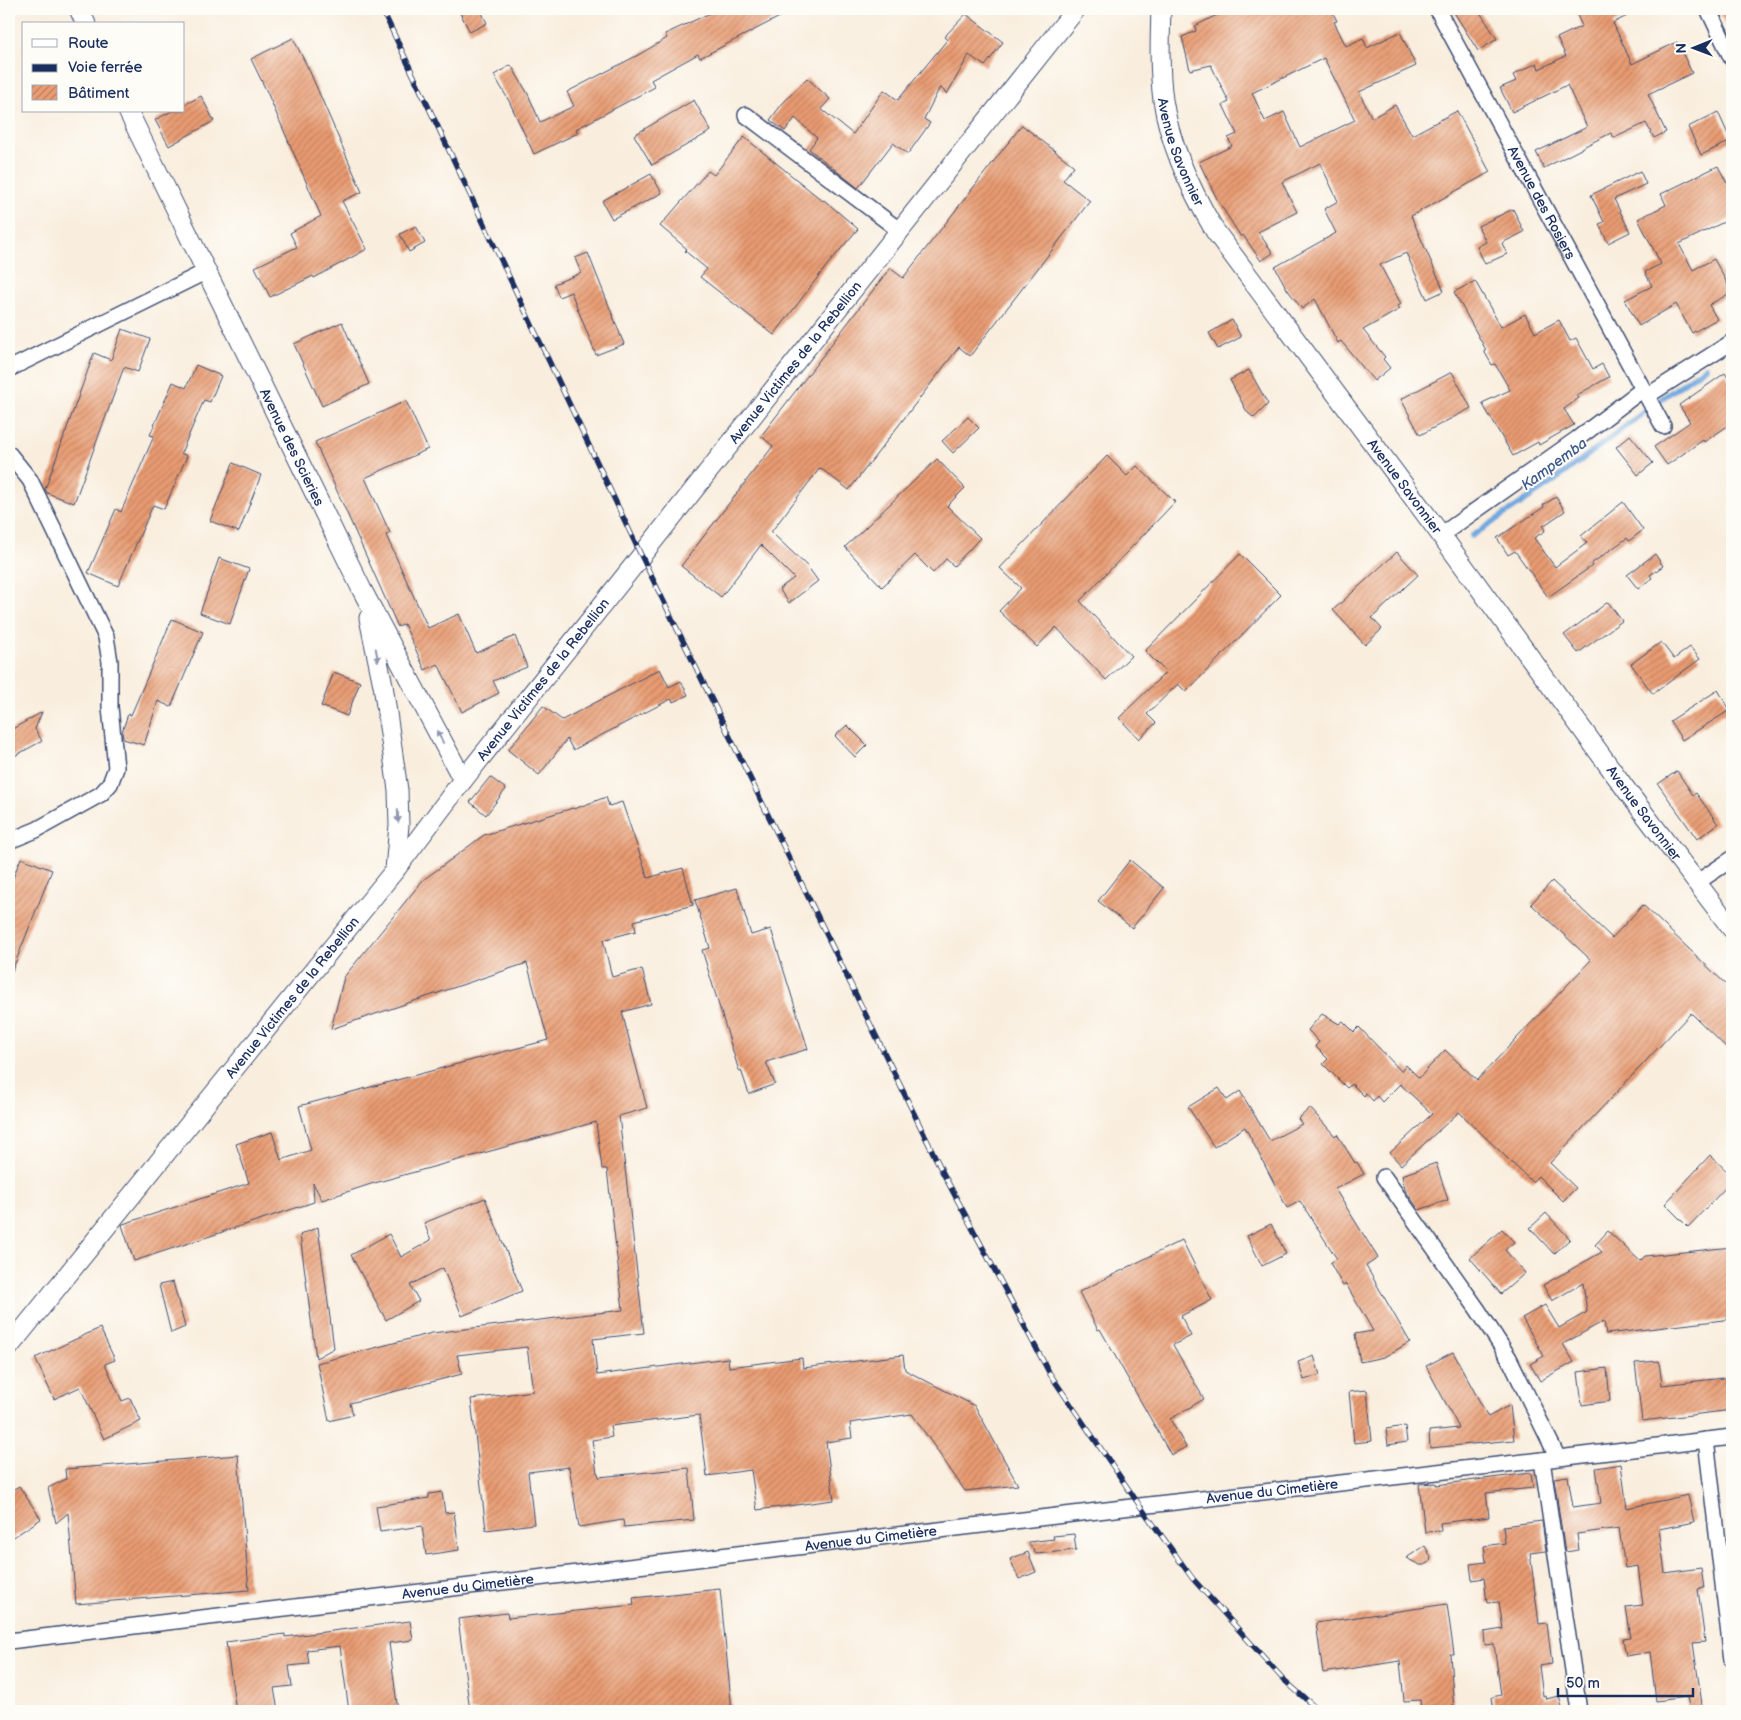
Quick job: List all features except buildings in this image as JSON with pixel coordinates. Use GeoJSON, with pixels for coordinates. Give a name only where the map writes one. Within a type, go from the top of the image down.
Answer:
{"type":"FeatureCollection","features":[{"type":"Feature","properties":{"kind":"street"},"geometry":{"type":"LineString","coordinates":[[79,9],[85,22]]}},
{"type":"Feature","properties":{"kind":"street","name":"Avenue Victimes de la Rebellion"},"geometry":{"type":"LineString","coordinates":[[9,1347],[395,870],[463,780],[1076,9]]}},
{"type":"Feature","properties":{"kind":"street","name":"Avenue Savonnier"},"geometry":{"type":"LineString","coordinates":[[1161,9],[1161,67],[1164,101],[1172,137],[1197,201],[1215,231],[1441,535],[1630,795],[1732,929]]}},
{"type":"Feature","properties":{"kind":"street","name":"Avenue des Rosiers"},"geometry":{"type":"LineString","coordinates":[[1437,9],[1653,406]]}},
{"type":"Feature","properties":{"kind":"street"},"geometry":{"type":"LineString","coordinates":[[1708,9],[1732,59]]}},
{"type":"Feature","properties":{"kind":"street","name":"Avenue des Scieries"},"geometry":{"type":"LineString","coordinates":[[128,112],[362,590],[463,780]]}},
{"type":"Feature","properties":{"kind":"street"},"geometry":{"type":"LineString","coordinates":[[746,115],[899,230]]}},
{"type":"Feature","properties":{"kind":"street"},"geometry":{"type":"LineString","coordinates":[[9,369],[205,272]]}},
{"type":"Feature","properties":{"kind":"street"},"geometry":{"type":"LineString","coordinates":[[1441,535],[1577,439],[1653,406],[1730,350]]}},
{"type":"Feature","properties":{"kind":"street"},"geometry":{"type":"LineString","coordinates":[[9,454],[30,480],[106,637],[110,662],[110,707],[116,768],[110,784],[101,794],[36,830],[9,841]]}},
{"type":"Feature","properties":{"kind":"street"},"geometry":{"type":"LineString","coordinates":[[362,590],[383,685],[398,790],[399,824],[395,870]]}},
{"type":"Feature","properties":{"kind":"street"},"geometry":{"type":"LineString","coordinates":[[1696,882],[1732,859]]}},
{"type":"Feature","properties":{"kind":"street"},"geometry":{"type":"LineString","coordinates":[[1384,1177],[1478,1310],[1509,1358],[1558,1458]]}},
{"type":"Feature","properties":{"kind":"street","name":"Avenue du Cimetière"},"geometry":{"type":"LineString","coordinates":[[9,1641],[1732,1436]]}},
{"type":"Feature","properties":{"kind":"street"},"geometry":{"type":"LineString","coordinates":[[1706,1440],[1732,1660]]}},
{"type":"Feature","properties":{"kind":"street"},"geometry":{"type":"LineString","coordinates":[[1542,1460],[1579,1711]]}},
{"type":"Feature","properties":{"kind":"waterway","name":"Kampemba"},"geometry":{"type":"LineString","coordinates":[[1657,402],[1706,367]]}},
{"type":"Feature","properties":{"kind":"waterway","name":"Kampemba"},"geometry":{"type":"LineString","coordinates":[[1472,536],[1550,484],[1648,409]]}},
{"type":"Feature","properties":{"kind":"railway"},"geometry":{"type":"LineString","coordinates":[[382,9],[641,555],[943,1173],[1050,1374],[1140,1506],[1193,1579],[1283,1679],[1319,1711]]}}]}
